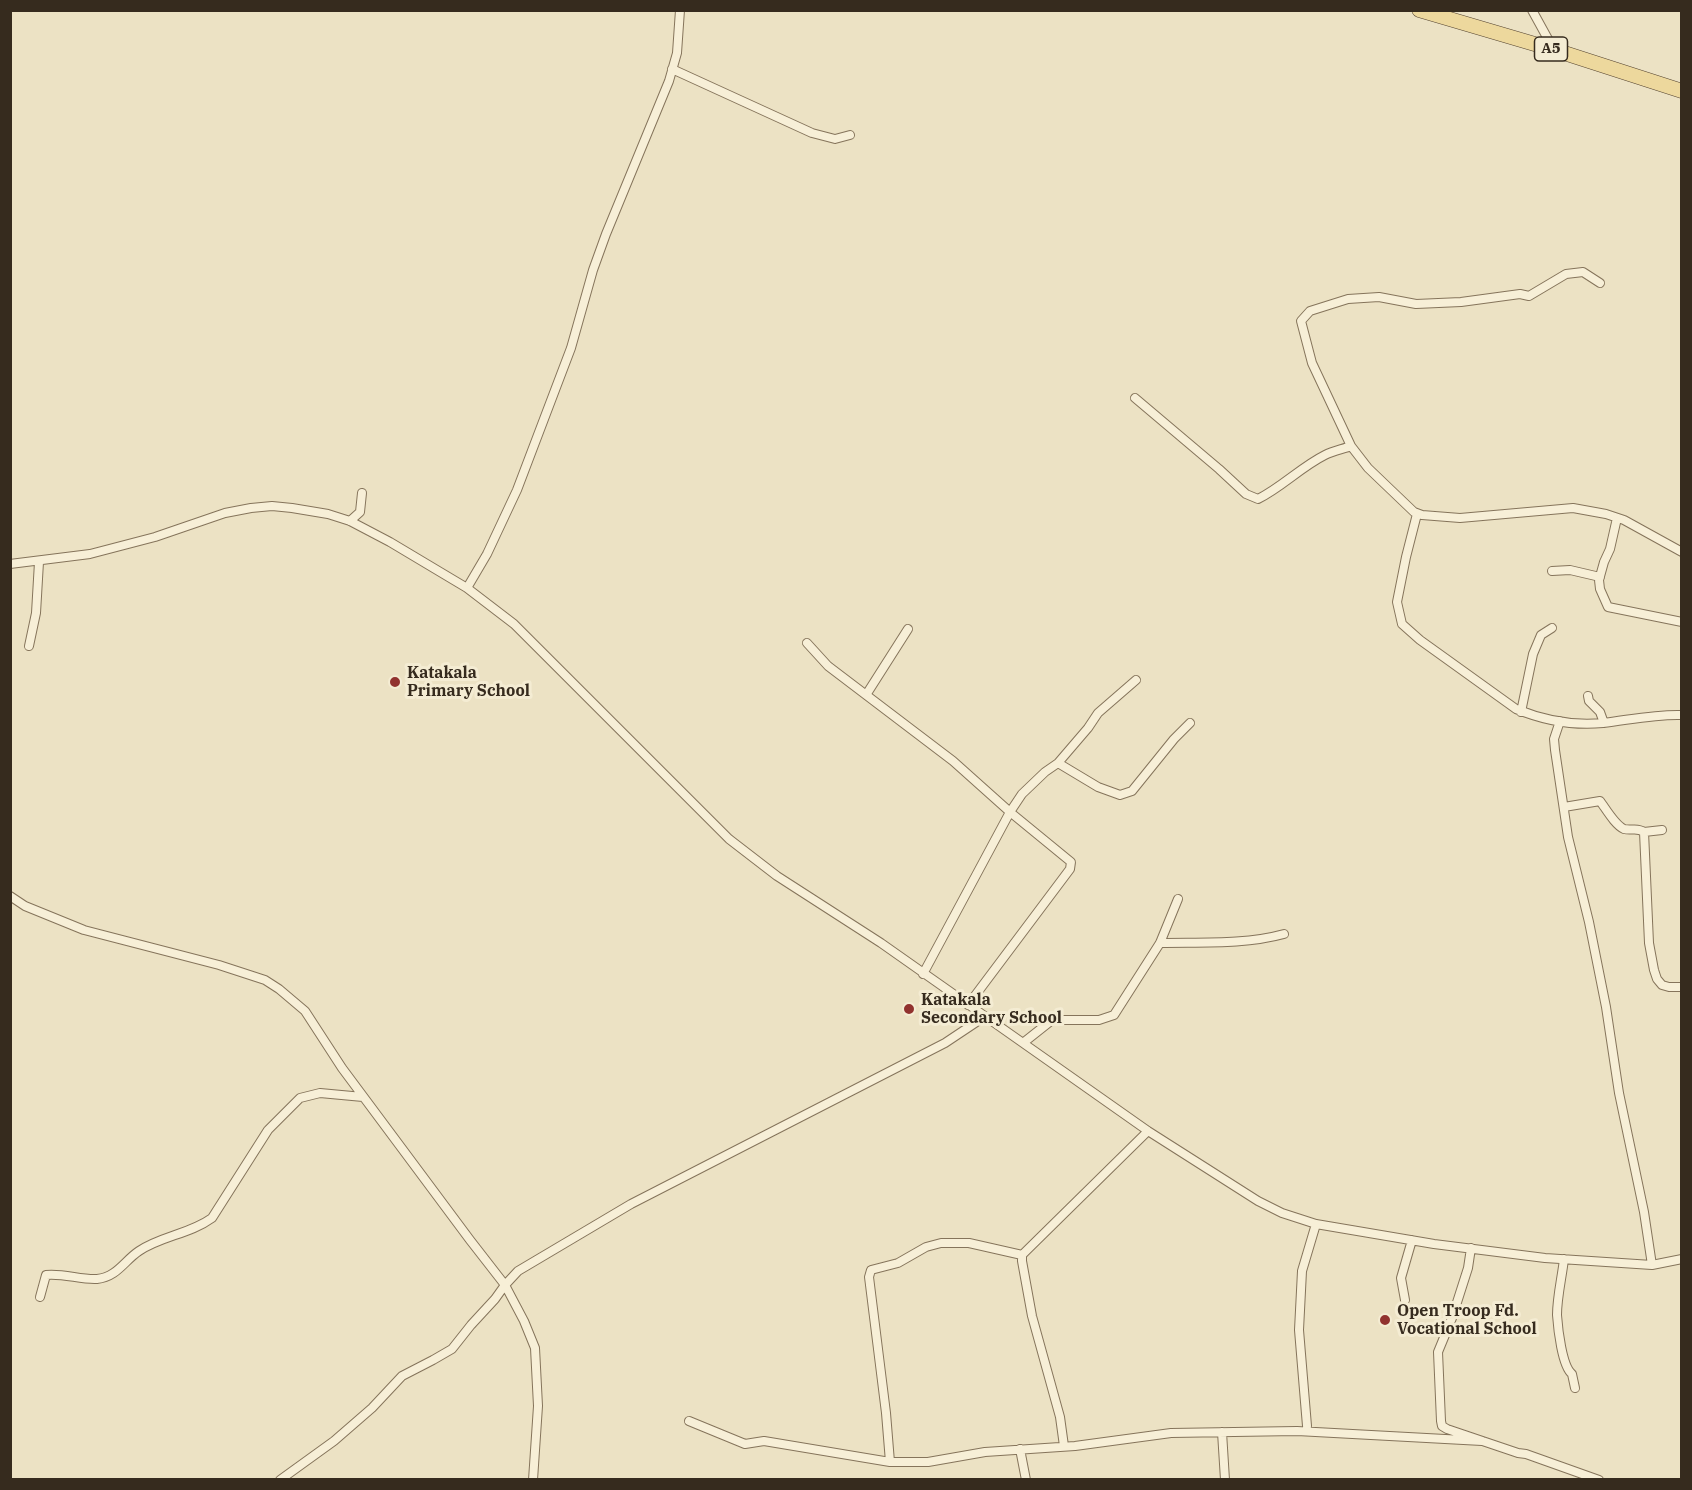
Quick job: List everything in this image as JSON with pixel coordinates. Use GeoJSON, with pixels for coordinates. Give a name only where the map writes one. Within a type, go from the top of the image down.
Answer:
{"type":"FeatureCollection","features":[{"type":"Feature","properties":{"kind":"main road","name":"A5"},"geometry":{"type":"LineString","coordinates":[[1419,10],[1555,50],[1682,91]]}},
{"type":"Feature","properties":{"kind":"street"},"geometry":{"type":"LineString","coordinates":[[467,588],[487,554],[517,490],[571,348],[593,270],[606,234],[653,123],[672,69],[676,53],[680,10]]}},
{"type":"Feature","properties":{"kind":"street"},"geometry":{"type":"LineString","coordinates":[[1532,10],[1555,50]]}},
{"type":"Feature","properties":{"kind":"street"},"geometry":{"type":"LineString","coordinates":[[672,69],[812,133],[835,139],[850,135]]}},
{"type":"Feature","properties":{"kind":"street"},"geometry":{"type":"LineString","coordinates":[[1600,283],[1583,272],[1566,274],[1529,296],[1520,294],[1461,302],[1416,304],[1379,297],[1348,299],[1310,310],[1301,321],[1312,363],[1351,446],[1368,468],[1417,514],[1460,518],[1573,508],[1624,520],[1682,552]]}},
{"type":"Feature","properties":{"kind":"street"},"geometry":{"type":"LineString","coordinates":[[1135,398],[1246,494],[1258,499],[1327,454],[1351,446]]}},
{"type":"Feature","properties":{"kind":"street"},"geometry":{"type":"LineString","coordinates":[[350,521],[360,512],[362,493]]}},
{"type":"Feature","properties":{"kind":"street"},"geometry":{"type":"LineString","coordinates":[[10,564],[90,554],[155,537],[225,513],[251,508],[272,506],[292,508],[328,514],[350,521],[467,588],[514,624],[729,839],[777,876],[880,943],[1148,1131],[1257,1201],[1282,1213],[1317,1224],[1412,1240],[1564,1259],[1652,1265],[1682,1259]]}},
{"type":"Feature","properties":{"kind":"street"},"geometry":{"type":"LineString","coordinates":[[1417,514],[1397,602],[1402,624],[1420,640],[1516,709],[1534,717],[1578,723],[1604,723],[1644,717],[1682,715]]}},
{"type":"Feature","properties":{"kind":"street"},"geometry":{"type":"LineString","coordinates":[[1617,518],[1610,549],[1600,577],[1600,589],[1608,608],[1682,622]]}},
{"type":"Feature","properties":{"kind":"street"},"geometry":{"type":"LineString","coordinates":[[29,646],[36,613],[39,562]]}},
{"type":"Feature","properties":{"kind":"street"},"geometry":{"type":"LineString","coordinates":[[1552,571],[1570,570],[1600,577]]}},
{"type":"Feature","properties":{"kind":"street"},"geometry":{"type":"LineString","coordinates":[[866,695],[908,628]]}},
{"type":"Feature","properties":{"kind":"street"},"geometry":{"type":"LineString","coordinates":[[1521,711],[1533,654],[1541,635],[1552,628]]}},
{"type":"Feature","properties":{"kind":"street"},"geometry":{"type":"LineString","coordinates":[[807,643],[828,666],[953,761],[1071,862],[1070,869],[968,1005]]}},
{"type":"Feature","properties":{"kind":"street"},"geometry":{"type":"LineString","coordinates":[[923,974],[1010,812],[1022,794],[1058,763],[1088,729],[1098,713],[1136,680]]}},
{"type":"Feature","properties":{"kind":"street"},"geometry":{"type":"LineString","coordinates":[[1588,696],[1589,701],[1600,712],[1604,723]]}},
{"type":"Feature","properties":{"kind":"street"},"geometry":{"type":"LineString","coordinates":[[1560,721],[1554,739],[1569,837],[1592,933],[1619,1093],[1644,1212],[1652,1265]]}},
{"type":"Feature","properties":{"kind":"street"},"geometry":{"type":"LineString","coordinates":[[1058,763],[1098,787],[1120,795],[1132,791],[1173,739],[1190,723]]}},
{"type":"Feature","properties":{"kind":"street"},"geometry":{"type":"LineString","coordinates":[[1564,807],[1600,801],[1623,828],[1640,829],[1644,832],[1662,830]]}},
{"type":"Feature","properties":{"kind":"street"},"geometry":{"type":"LineString","coordinates":[[1644,832],[1649,943],[1654,970],[1662,985],[1682,987]]}},
{"type":"Feature","properties":{"kind":"street"},"geometry":{"type":"LineString","coordinates":[[10,896],[25,906],[84,930],[158,948],[266,980],[305,1011],[342,1068],[505,1285],[524,1321],[535,1348],[537,1406],[532,1479]]}},
{"type":"Feature","properties":{"kind":"street"},"geometry":{"type":"LineString","coordinates":[[1023,1043],[1052,1020],[1099,1020],[1114,1015],[1160,943],[1178,899]]}},
{"type":"Feature","properties":{"kind":"street"},"geometry":{"type":"LineString","coordinates":[[1160,943],[1239,941],[1270,938],[1284,934]]}},
{"type":"Feature","properties":{"kind":"street"},"geometry":{"type":"LineString","coordinates":[[280,1479],[334,1441],[372,1408],[402,1376],[452,1349],[518,1271],[631,1204],[945,1043],[984,1017]]}},
{"type":"Feature","properties":{"kind":"street"},"geometry":{"type":"LineString","coordinates":[[40,1297],[46,1275],[97,1279],[112,1276],[141,1250],[201,1226],[212,1218],[268,1130],[300,1098],[320,1093],[363,1096]]}},
{"type":"Feature","properties":{"kind":"street"},"geometry":{"type":"LineString","coordinates":[[1064,1446],[1060,1417],[1032,1316],[1022,1255],[1148,1131]]}},
{"type":"Feature","properties":{"kind":"street"},"geometry":{"type":"LineString","coordinates":[[1307,1426],[1299,1330],[1302,1271],[1317,1224]]}},
{"type":"Feature","properties":{"kind":"street"},"geometry":{"type":"LineString","coordinates":[[1404,1300],[1401,1278],[1412,1240]]}},
{"type":"Feature","properties":{"kind":"street"},"geometry":{"type":"LineString","coordinates":[[890,1462],[869,1277],[871,1270],[898,1263],[926,1247],[941,1243],[969,1243],[1022,1255]]}},
{"type":"Feature","properties":{"kind":"street"},"geometry":{"type":"LineString","coordinates":[[1471,1248],[1468,1268],[1438,1352],[1442,1426],[1599,1479]]}},
{"type":"Feature","properties":{"kind":"street"},"geometry":{"type":"LineString","coordinates":[[1564,1259],[1557,1315],[1564,1359],[1568,1371],[1572,1374],[1575,1388]]}},
{"type":"Feature","properties":{"kind":"street"},"geometry":{"type":"LineString","coordinates":[[689,1421],[745,1444],[764,1441],[890,1462],[928,1462],[985,1452],[1064,1446],[1171,1433],[1297,1431],[1482,1441]]}},
{"type":"Feature","properties":{"kind":"street"},"geometry":{"type":"LineString","coordinates":[[1222,1432],[1225,1479]]}},
{"type":"Feature","properties":{"kind":"street"},"geometry":{"type":"LineString","coordinates":[[1020,1449],[1026,1479]]}},
{"type":"Feature","properties":{"kind":"place","name":"Katakala Primary School"},"geometry":{"type":"Point","coordinates":[395,682]}},
{"type":"Feature","properties":{"kind":"place","name":"Katakala Secondary School"},"geometry":{"type":"Point","coordinates":[909,1009]}},
{"type":"Feature","properties":{"kind":"place","name":"Open Troop Fd. Vocational School"},"geometry":{"type":"Point","coordinates":[1385,1320]}}]}
